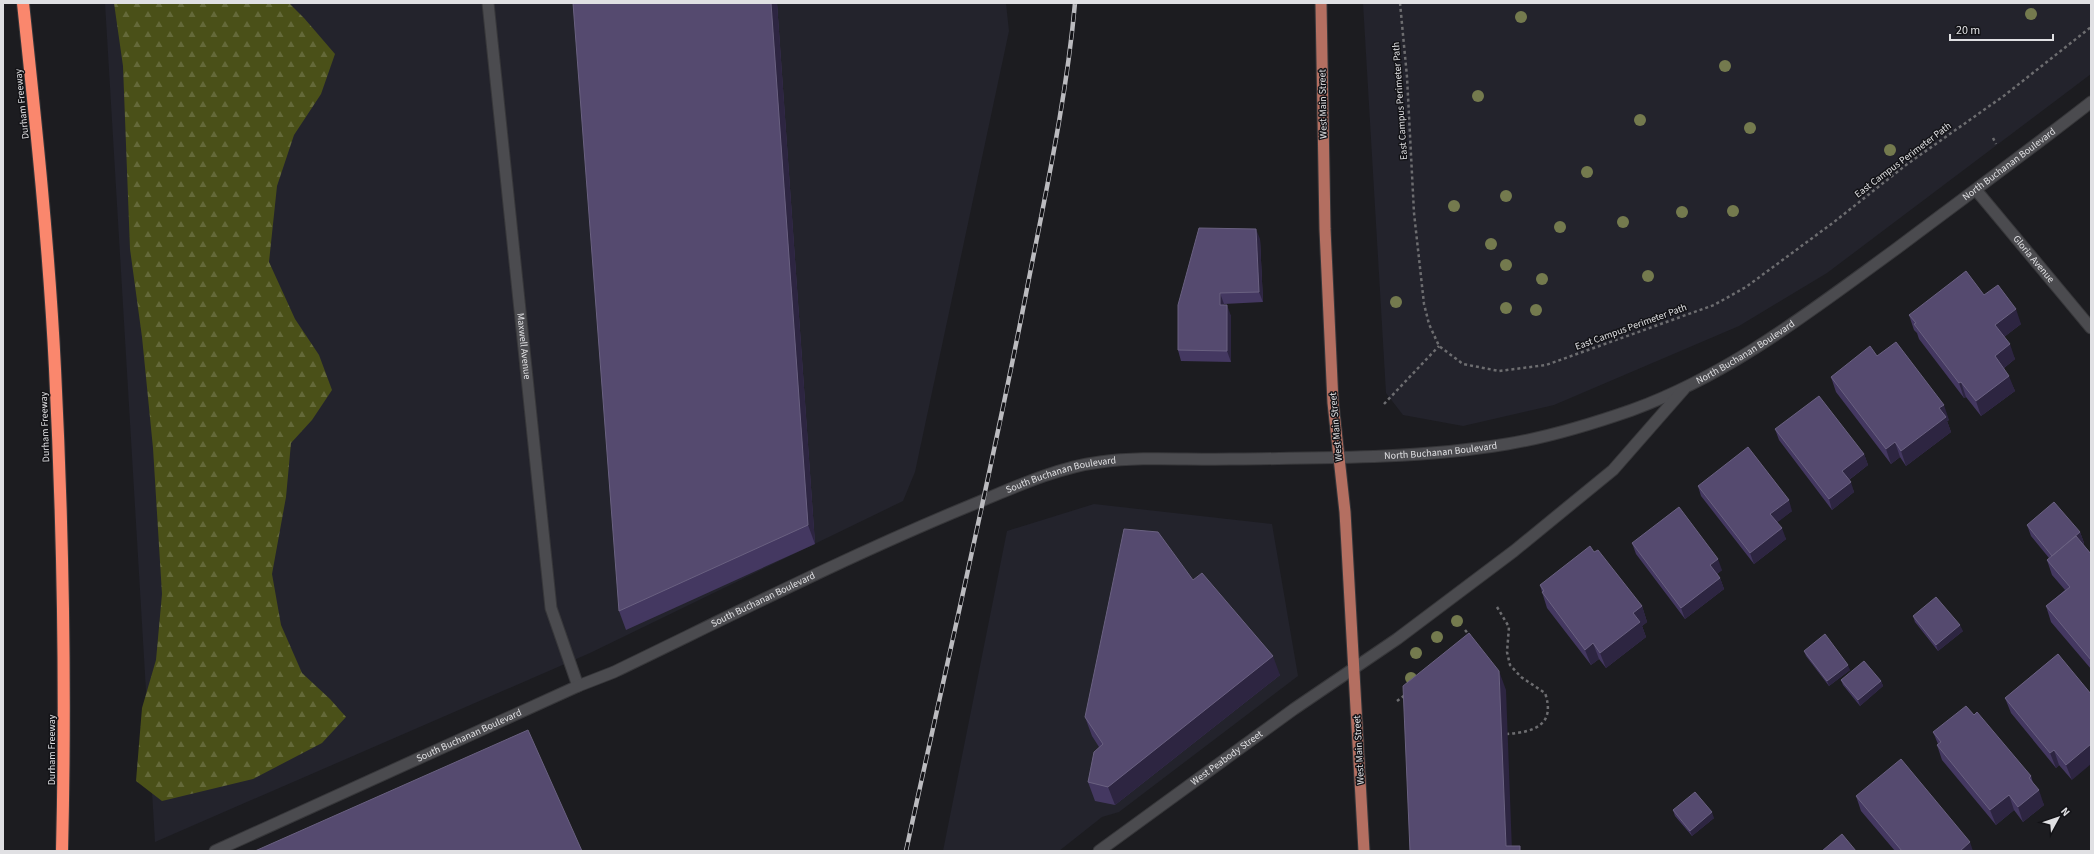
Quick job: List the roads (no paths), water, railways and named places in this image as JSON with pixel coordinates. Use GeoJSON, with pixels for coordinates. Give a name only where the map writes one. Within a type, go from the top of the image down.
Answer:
{"type":"FeatureCollection","features":[{"type":"Feature","properties":{"kind":"highway","name":"Durham Freeway"},"geometry":{"type":"LineString","coordinates":[[23,3],[37,140],[55,367],[63,605],[64,778],[62,851]]}},
{"type":"Feature","properties":{"kind":"main road","name":"West Main Street"},"geometry":{"type":"LineString","coordinates":[[1321,3],[1325,229],[1333,403],[1345,512],[1364,851]]}},
{"type":"Feature","properties":{"kind":"street","name":"Maxwell Avenue"},"geometry":{"type":"LineString","coordinates":[[488,3],[551,608],[578,686]]}},
{"type":"Feature","properties":{"kind":"street","name":"North Buchanan Boulevard"},"geometry":{"type":"LineString","coordinates":[[1338,456],[1385,456],[1461,450],[1510,444],[1604,419],[1632,410],[1686,388],[1754,350],[1812,312],[2091,102]]}},
{"type":"Feature","properties":{"kind":"street","name":"Gloria Avenue"},"geometry":{"type":"LineString","coordinates":[[1976,190],[2091,328]]}},
{"type":"Feature","properties":{"kind":"street","name":"West Peabody Street"},"geometry":{"type":"LineString","coordinates":[[1099,851],[1287,714],[1397,639],[1514,551],[1613,470],[1686,388]]}},
{"type":"Feature","properties":{"kind":"street","name":"South Buchanan Boulevard"},"geometry":{"type":"LineString","coordinates":[[215,851],[578,686],[614,672],[882,543],[1053,473],[1102,461],[1147,458],[1225,459],[1338,456]]}},
{"type":"Feature","properties":{"kind":"railway"},"geometry":{"type":"LineString","coordinates":[[906,851],[982,506],[1025,299],[1060,114],[1075,3]]}}]}
